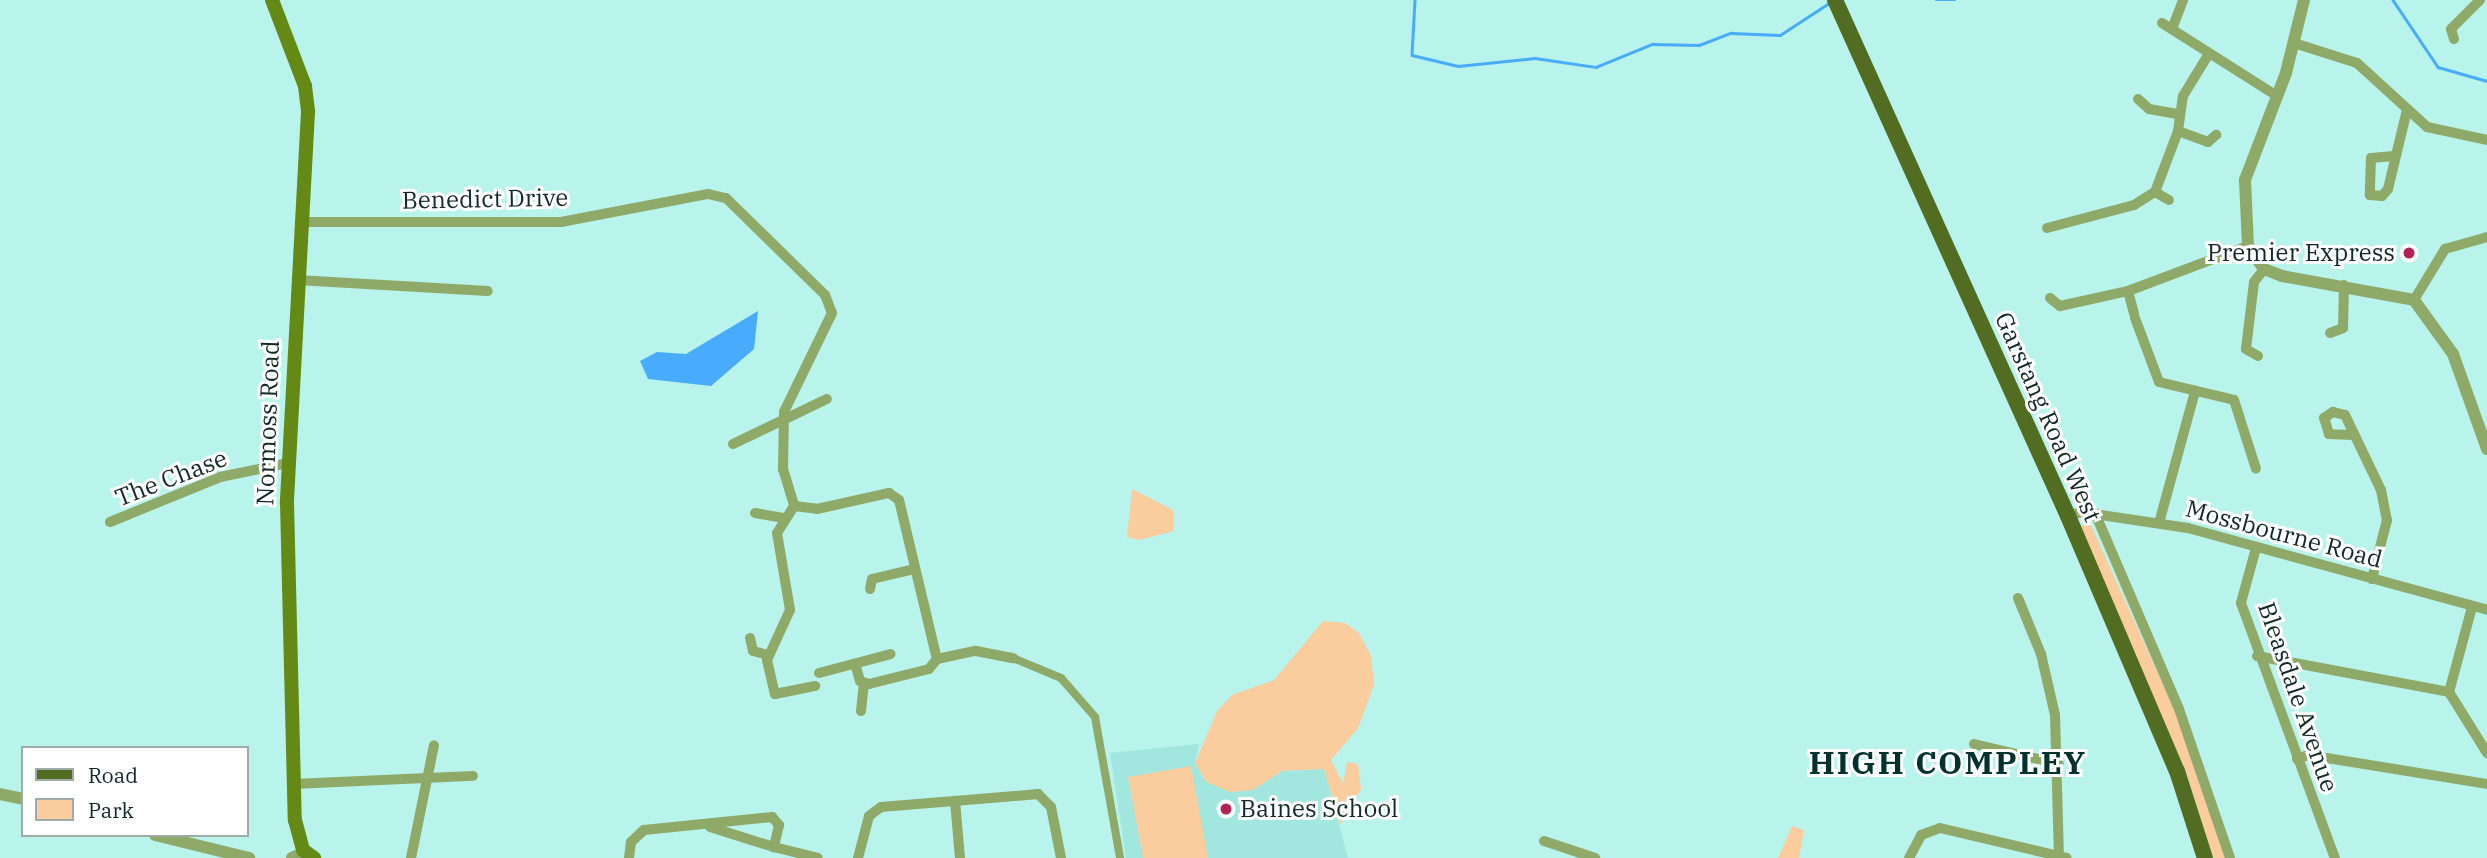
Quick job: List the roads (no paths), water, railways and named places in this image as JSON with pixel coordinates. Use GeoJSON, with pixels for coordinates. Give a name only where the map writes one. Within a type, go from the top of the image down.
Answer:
{"type":"FeatureCollection","features":[{"type":"Feature","properties":{"kind":"main road","name":"Normoss Road"},"geometry":{"type":"LineString","coordinates":[[272,0],[306,93],[288,463],[293,784],[296,830],[304,856]]}},
{"type":"Feature","properties":{"kind":"main road","name":"Garstang Road West"},"geometry":{"type":"LineString","coordinates":[[1837,4],[2068,516],[2177,771],[2205,858]]}},
{"type":"Feature","properties":{"kind":"street"},"geometry":{"type":"LineString","coordinates":[[2172,29],[2183,0]]}},
{"type":"Feature","properties":{"kind":"street"},"geometry":{"type":"LineString","coordinates":[[2304,0],[2277,96],[2245,180],[2248,246],[2264,269],[2414,300],[2453,354],[2487,449]]}},
{"type":"Feature","properties":{"kind":"street"},"geometry":{"type":"LineString","coordinates":[[2450,31],[2480,0]]}},
{"type":"Feature","properties":{"kind":"street"},"geometry":{"type":"LineString","coordinates":[[2162,23],[2208,55],[2277,96]]}},
{"type":"Feature","properties":{"kind":"street"},"geometry":{"type":"LineString","coordinates":[[2294,43],[2357,63],[2407,110],[2440,132],[2487,140]]}},
{"type":"Feature","properties":{"kind":"street"},"geometry":{"type":"LineString","coordinates":[[2155,192],[2178,131],[2178,114],[2208,55]]}},
{"type":"Feature","properties":{"kind":"street"},"geometry":{"type":"LineString","coordinates":[[2138,99],[2149,109],[2178,114]]}},
{"type":"Feature","properties":{"kind":"street"},"geometry":{"type":"LineString","coordinates":[[2139,118],[2149,109]]}},
{"type":"Feature","properties":{"kind":"street"},"geometry":{"type":"LineString","coordinates":[[2394,156],[2407,110]]}},
{"type":"Feature","properties":{"kind":"street"},"geometry":{"type":"LineString","coordinates":[[2178,131],[2212,143]]}},
{"type":"Feature","properties":{"kind":"street"},"geometry":{"type":"LineString","coordinates":[[2047,228],[2155,192],[2169,200]]}},
{"type":"Feature","properties":{"kind":"street","name":"Benedict Drive"},"geometry":{"type":"LineString","coordinates":[[300,222],[561,222],[708,194],[726,198],[830,303],[832,325],[784,420],[783,469],[794,506]]}},
{"type":"Feature","properties":{"kind":"street"},"geometry":{"type":"LineString","coordinates":[[2414,300],[2445,249],[2487,237]]}},
{"type":"Feature","properties":{"kind":"street"},"geometry":{"type":"LineString","coordinates":[[2050,298],[2062,312],[2128,291],[2248,246]]}},
{"type":"Feature","properties":{"kind":"street"},"geometry":{"type":"LineString","coordinates":[[2258,356],[2246,349],[2255,282],[2264,269]]}},
{"type":"Feature","properties":{"kind":"street"},"geometry":{"type":"LineString","coordinates":[[297,280],[488,291]]}},
{"type":"Feature","properties":{"kind":"street"},"geometry":{"type":"LineString","coordinates":[[2330,333],[2343,328],[2344,285]]}},
{"type":"Feature","properties":{"kind":"street"},"geometry":{"type":"LineString","coordinates":[[2128,291],[2134,316],[2159,382],[2234,400],[2256,469]]}},
{"type":"Feature","properties":{"kind":"street"},"geometry":{"type":"LineString","coordinates":[[2159,523],[2195,391]]}},
{"type":"Feature","properties":{"kind":"street"},"geometry":{"type":"LineString","coordinates":[[733,444],[827,399]]}},
{"type":"Feature","properties":{"kind":"street"},"geometry":{"type":"LineString","coordinates":[[2354,435],[2386,505],[2372,579]]}},
{"type":"Feature","properties":{"kind":"street","name":"The Chase"},"geometry":{"type":"LineString","coordinates":[[110,523],[220,477],[288,463]]}},
{"type":"Feature","properties":{"kind":"street"},"geometry":{"type":"LineString","coordinates":[[775,694],[768,655],[790,610],[777,533],[784,517],[794,506],[813,510],[893,495],[937,659]]}},
{"type":"Feature","properties":{"kind":"street"},"geometry":{"type":"LineString","coordinates":[[755,513],[784,517]]}},
{"type":"Feature","properties":{"kind":"street","name":"Mossbourne Road"},"geometry":{"type":"LineString","coordinates":[[2068,516],[2095,513],[2159,523],[2487,610]]}},
{"type":"Feature","properties":{"kind":"street","name":"Garstang Road West"},"geometry":{"type":"LineString","coordinates":[[2095,513],[2179,709],[2231,858]]}},
{"type":"Feature","properties":{"kind":"street","name":"Bleasdale Avenue"},"geometry":{"type":"LineString","coordinates":[[2256,548],[2241,603],[2256,656],[2335,858]]}},
{"type":"Feature","properties":{"kind":"street"},"geometry":{"type":"LineString","coordinates":[[869,579],[914,569]]}},
{"type":"Feature","properties":{"kind":"street"},"geometry":{"type":"LineString","coordinates":[[1909,858],[1917,839],[1940,828],[2063,857],[2059,764],[2046,672],[2018,598]]}},
{"type":"Feature","properties":{"kind":"street"},"geometry":{"type":"LineString","coordinates":[[2449,692],[2472,607]]}},
{"type":"Feature","properties":{"kind":"street"},"geometry":{"type":"LineString","coordinates":[[750,638],[753,651],[768,655]]}},
{"type":"Feature","properties":{"kind":"street"},"geometry":{"type":"LineString","coordinates":[[864,684],[929,669],[937,659],[1008,652],[1061,678],[1095,717],[1120,858]]}},
{"type":"Feature","properties":{"kind":"street"},"geometry":{"type":"LineString","coordinates":[[819,673],[856,667],[891,654]]}},
{"type":"Feature","properties":{"kind":"street"},"geometry":{"type":"LineString","coordinates":[[2256,656],[2449,692],[2487,752]]}},
{"type":"Feature","properties":{"kind":"street"},"geometry":{"type":"LineString","coordinates":[[856,667],[864,684],[861,711]]}},
{"type":"Feature","properties":{"kind":"street"},"geometry":{"type":"LineString","coordinates":[[763,697],[815,686]]}},
{"type":"Feature","properties":{"kind":"street"},"geometry":{"type":"LineString","coordinates":[[1974,744],[2059,764]]}},
{"type":"Feature","properties":{"kind":"street"},"geometry":{"type":"LineString","coordinates":[[411,858],[433,745]]}},
{"type":"Feature","properties":{"kind":"street"},"geometry":{"type":"LineString","coordinates":[[2297,759],[2308,755],[2487,784]]}},
{"type":"Feature","properties":{"kind":"street"},"geometry":{"type":"LineString","coordinates":[[293,784],[473,776]]}},
{"type":"Feature","properties":{"kind":"street"},"geometry":{"type":"LineString","coordinates":[[0,794],[21,799]]}},
{"type":"Feature","properties":{"kind":"street"},"geometry":{"type":"LineString","coordinates":[[858,858],[869,817],[878,809],[1038,794],[1051,807],[1061,858]]}},
{"type":"Feature","properties":{"kind":"street"},"geometry":{"type":"LineString","coordinates":[[955,801],[960,858]]}},
{"type":"Feature","properties":{"kind":"street"},"geometry":{"type":"LineString","coordinates":[[629,858],[631,842],[644,830],[707,826],[772,817],[779,825],[774,847]]}},
{"type":"Feature","properties":{"kind":"street"},"geometry":{"type":"LineString","coordinates":[[707,826],[818,858]]}},
{"type":"Feature","properties":{"kind":"street"},"geometry":{"type":"LineString","coordinates":[[162,837],[249,858]]}},
{"type":"Feature","properties":{"kind":"street"},"geometry":{"type":"LineString","coordinates":[[1544,841],[1595,858]]}},
{"type":"Feature","properties":{"kind":"water"},"geometry":{"type":"Polygon","coordinates":[[[758,311],[754,349],[711,386],[648,379],[640,361],[657,352],[686,354],[758,311]]]}},
{"type":"Feature","properties":{"kind":"waterway"},"geometry":{"type":"LineString","coordinates":[[1415,0],[1412,55],[1458,66],[1535,58],[1596,67],[1652,44],[1699,45],[1731,33],[1780,35],[1829,3]]}},
{"type":"Feature","properties":{"kind":"waterway"},"geometry":{"type":"LineString","coordinates":[[1936,0],[1955,0]]}},
{"type":"Feature","properties":{"kind":"waterway"},"geometry":{"type":"LineString","coordinates":[[2393,0],[2438,67],[2487,81]]}},
{"type":"Feature","properties":{"kind":"place","name":"Premier Express"},"geometry":{"type":"Point","coordinates":[2409,253]}},
{"type":"Feature","properties":{"kind":"place","name":"Baines School"},"geometry":{"type":"Point","coordinates":[1226,809]}},
{"type":"Feature","properties":{"kind":"district","name":"HIGH COMPLEY"},"geometry":{"type":"Point","coordinates":[1948,762]}}]}
